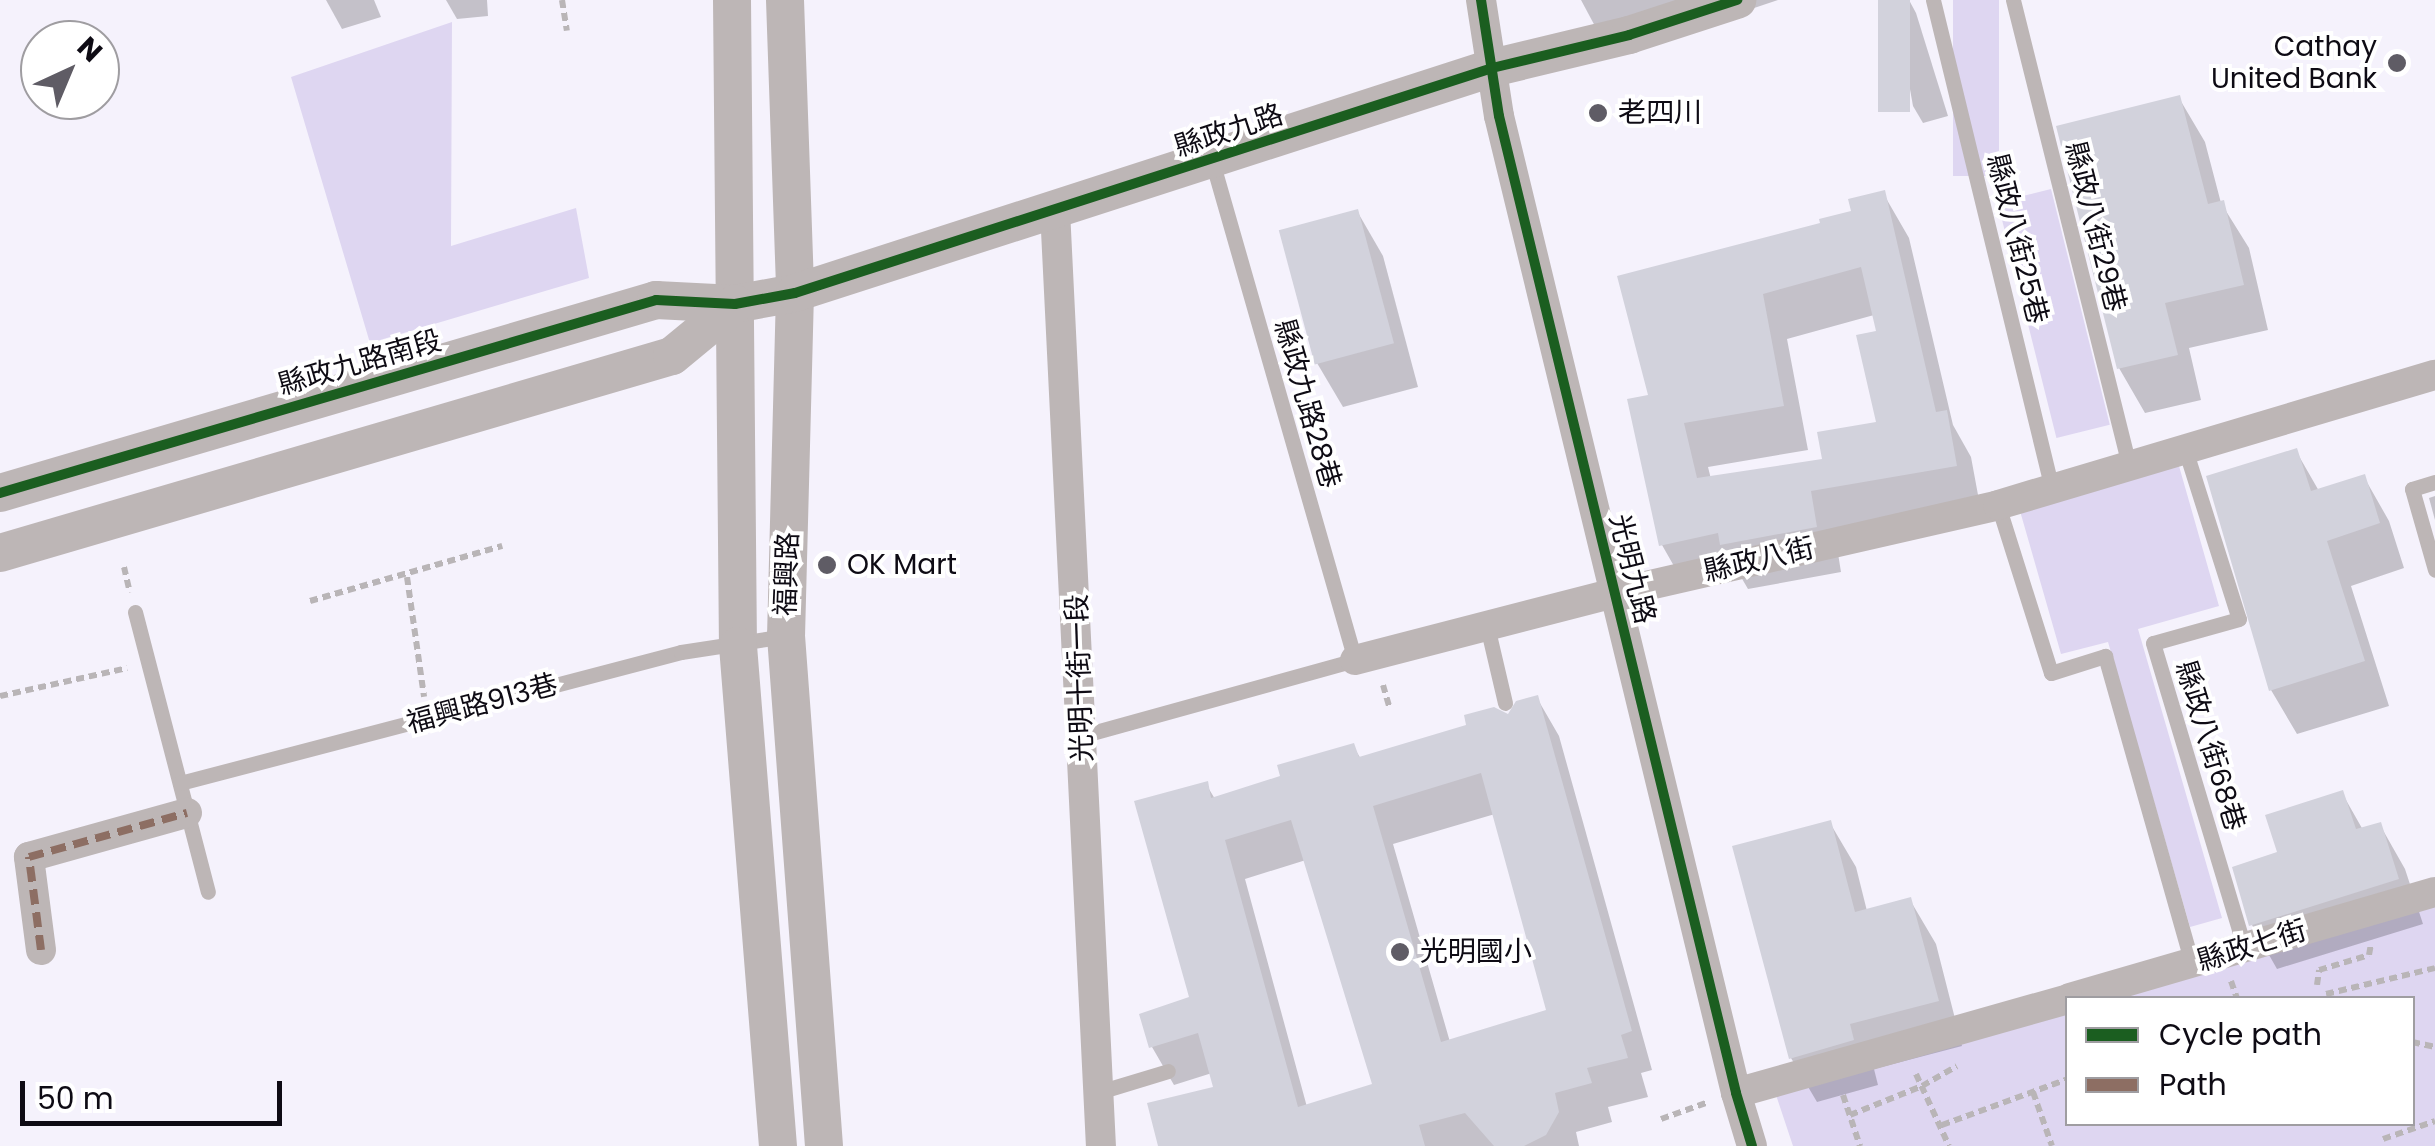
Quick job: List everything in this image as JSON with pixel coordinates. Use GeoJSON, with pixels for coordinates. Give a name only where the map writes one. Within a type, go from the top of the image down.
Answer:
{"type":"FeatureCollection","features":[{"type":"Feature","properties":{"kind":"street","name":"福興路"},"geometry":{"type":"LineString","coordinates":[[732,0],[738,646],[778,1146]]}},
{"type":"Feature","properties":{"kind":"street","name":"福興路"},"geometry":{"type":"LineString","coordinates":[[784,0],[795,294],[786,636],[824,1146]]}},
{"type":"Feature","properties":{"kind":"street","name":"光明九路"},"geometry":{"type":"LineString","coordinates":[[1481,0],[1499,116],[1752,1146]]}},
{"type":"Feature","properties":{"kind":"street","name":"縣政九路"},"geometry":{"type":"LineString","coordinates":[[735,304],[795,294],[1492,68],[1629,35],[1737,0]]}},
{"type":"Feature","properties":{"kind":"street","name":"光明十街一段"},"geometry":{"type":"LineString","coordinates":[[1055,210],[1101,1146]]}},
{"type":"Feature","properties":{"kind":"street","name":"縣政九路南段"},"geometry":{"type":"LineString","coordinates":[[0,493],[656,300],[735,304]]}},
{"type":"Feature","properties":{"kind":"street"},"geometry":{"type":"LineString","coordinates":[[0,554],[672,356],[735,304]]}},
{"type":"Feature","properties":{"kind":"street","name":"縣政八街"},"geometry":{"type":"LineString","coordinates":[[1355,660],[1614,593],[1998,505],[2435,375]]}},
{"type":"Feature","properties":{"kind":"street","name":"福興路913巷"},"geometry":{"type":"LineString","coordinates":[[40,950],[29,857],[184,798]]}},
{"type":"Feature","properties":{"kind":"street","name":"縣政七街"},"geometry":{"type":"LineString","coordinates":[[2080,996],[2435,892]]}},
{"type":"Feature","properties":{"kind":"street","name":"縣政七街"},"geometry":{"type":"LineString","coordinates":[[1736,1093],[2065,1000]]}},
{"type":"Feature","properties":{"kind":"lane","name":"縣政八街25巷"},"geometry":{"type":"LineString","coordinates":[[1933,0],[2052,489]]}},
{"type":"Feature","properties":{"kind":"lane","name":"縣政八街29巷"},"geometry":{"type":"LineString","coordinates":[[2013,0],[2128,465]]}},
{"type":"Feature","properties":{"kind":"lane","name":"縣政九路28巷"},"geometry":{"type":"LineString","coordinates":[[1212,161],[1355,660]]}},
{"type":"Feature","properties":{"kind":"lane","name":"縣政八街68巷"},"geometry":{"type":"LineString","coordinates":[[2186,449],[2238,619],[2153,643],[2244,947]]}},
{"type":"Feature","properties":{"kind":"lane"},"geometry":{"type":"LineString","coordinates":[[2435,482],[2412,488],[2435,570]]}},
{"type":"Feature","properties":{"kind":"lane"},"geometry":{"type":"LineString","coordinates":[[1998,505],[2051,673],[2105,656],[2192,964]]}},
{"type":"Feature","properties":{"kind":"lane"},"geometry":{"type":"LineString","coordinates":[[135,612],[208,892]]}},
{"type":"Feature","properties":{"kind":"lane"},"geometry":{"type":"LineString","coordinates":[[1487,626],[1505,704]]}},
{"type":"Feature","properties":{"kind":"lane","name":"福興路913巷"},"geometry":{"type":"LineString","coordinates":[[184,798],[428,718],[681,652],[786,636]]}},
{"type":"Feature","properties":{"kind":"lane","name":"縣政八街"},"geometry":{"type":"LineString","coordinates":[[1081,736],[1355,660]]}},
{"type":"Feature","properties":{"kind":"lane"},"geometry":{"type":"LineString","coordinates":[[1099,1092],[1168,1071]]}},
{"type":"Feature","properties":{"kind":"path"},"geometry":{"type":"LineString","coordinates":[[562,0],[567,31]]}},
{"type":"Feature","properties":{"kind":"path"},"geometry":{"type":"LineString","coordinates":[[310,601],[406,577],[502,546]]}},
{"type":"Feature","properties":{"kind":"path"},"geometry":{"type":"LineString","coordinates":[[406,577],[428,718]]}},
{"type":"Feature","properties":{"kind":"path"},"geometry":{"type":"LineString","coordinates":[[0,696],[148,663]]}},
{"type":"Feature","properties":{"kind":"path"},"geometry":{"type":"LineString","coordinates":[[2326,994],[2435,968]]}},
{"type":"Feature","properties":{"kind":"path"},"geometry":{"type":"LineString","coordinates":[[2355,990],[2358,996]]}},
{"type":"Feature","properties":{"kind":"path"},"geometry":{"type":"LineString","coordinates":[[1902,1046],[1942,1125],[1948,1146]]}},
{"type":"Feature","properties":{"kind":"path"},"geometry":{"type":"LineString","coordinates":[[1942,1125],[2065,1080]]}},
{"type":"Feature","properties":{"kind":"path"},"geometry":{"type":"LineString","coordinates":[[2034,1092],[2052,1146]]}},
{"type":"Feature","properties":{"kind":"path"},"geometry":{"type":"LineString","coordinates":[[1661,1118],[1736,1093]]}},
{"type":"Feature","properties":{"kind":"path"},"geometry":{"type":"LineString","coordinates":[[2383,1139],[2435,1121]]}},
{"type":"Feature","properties":{"kind":"shaded area"},"geometry":{"type":"Polygon","coordinates":[[[1953,0],[1999,0],[1999,176],[1953,176],[1953,0]]]}},
{"type":"Feature","properties":{"kind":"shaded area"},"geometry":{"type":"Polygon","coordinates":[[[452,22],[451,246],[576,208],[589,278],[370,343],[291,77],[452,22]]]}},
{"type":"Feature","properties":{"kind":"shaded area"},"geometry":{"type":"Polygon","coordinates":[[[2051,189],[2110,425],[2056,438],[1998,202],[2051,189]]]}},
{"type":"Feature","properties":{"kind":"shaded area"},"geometry":{"type":"Polygon","coordinates":[[[2179,466],[2219,606],[2138,629],[2222,918],[2190,927],[2108,642],[2061,654],[2020,511],[2179,466]]]}},
{"type":"Feature","properties":{"kind":"shaded area"},"geometry":{"type":"Polygon","coordinates":[[[2435,903],[2435,1146],[1793,1146],[1775,1092],[2065,1009],[2065,1126],[2415,1126],[2415,996],[2108,996],[2435,903]]]}},
{"type":"Feature","properties":{"kind":"building"},"geometry":{"type":"Polygon","coordinates":[[[1878,0],[1910,0],[1910,112],[1878,112],[1878,0]]]}},
{"type":"Feature","properties":{"kind":"building"},"geometry":{"type":"Polygon","coordinates":[[[2180,95],[2208,204],[2224,200],[2244,285],[2165,303],[2178,355],[2117,369],[2056,126],[2180,95]]]}},
{"type":"Feature","properties":{"kind":"building"},"geometry":{"type":"Polygon","coordinates":[[[1885,190],[1936,412],[1947,410],[1957,466],[1811,491],[1817,527],[1720,545],[1718,533],[1659,546],[1627,399],[1648,395],[1617,276],[1820,223],[1819,219],[1851,211],[1848,199],[1885,190]],[[1861,267],[1763,294],[1784,406],[1684,423],[1697,478],[1822,459],[1817,432],[1876,422],[1856,335],[1876,331],[1861,267]]]}},
{"type":"Feature","properties":{"kind":"building"},"geometry":{"type":"Polygon","coordinates":[[[1358,209],[1394,343],[1315,364],[1279,230],[1358,209]]]}},
{"type":"Feature","properties":{"kind":"building"},"geometry":{"type":"Polygon","coordinates":[[[2297,448],[2311,491],[2365,474],[2380,523],[2327,541],[2365,661],[2269,691],[2206,476],[2297,448]]]}},
{"type":"Feature","properties":{"kind":"building"},"geometry":{"type":"Polygon","coordinates":[[[1538,695],[1632,1031],[1621,1035],[1628,1058],[1587,1068],[1592,1083],[1555,1093],[1559,1112],[1546,1135],[1524,1146],[1494,1146],[1465,1113],[1419,1125],[1425,1146],[1158,1146],[1147,1103],[1213,1087],[1198,1033],[1149,1048],[1139,1014],[1189,997],[1134,801],[1208,781],[1211,798],[1280,776],[1277,765],[1354,743],[1359,757],[1466,725],[1464,715],[1494,707],[1508,714],[1516,701],[1538,695]],[[1481,773],[1373,806],[1441,1042],[1546,1010],[1481,773]],[[1291,820],[1225,840],[1298,1107],[1372,1084],[1291,820]]]}},
{"type":"Feature","properties":{"kind":"building"},"geometry":{"type":"Polygon","coordinates":[[[2343,790],[2356,829],[2381,822],[2399,879],[2249,926],[2232,867],[2277,852],[2265,815],[2343,790]]]}},
{"type":"Feature","properties":{"kind":"building"},"geometry":{"type":"Polygon","coordinates":[[[1831,820],[1855,912],[1911,897],[1939,1001],[1850,1024],[1854,1040],[1789,1059],[1732,846],[1831,820]]]}},
{"type":"Feature","properties":{"kind":"marked path"},"geometry":{"type":"LineString","coordinates":[[41,950],[29,857],[187,813]]}},
{"type":"Feature","properties":{"kind":"cycle path"},"geometry":{"type":"LineString","coordinates":[[1481,0],[1499,116],[1752,1146]]}},
{"type":"Feature","properties":{"kind":"cycle path"},"geometry":{"type":"LineString","coordinates":[[0,493],[656,300],[735,304],[795,293],[1492,68],[1629,35],[1737,0]]}},
{"type":"Feature","properties":{"kind":"place","name":"Cathay United Bank"},"geometry":{"type":"Point","coordinates":[2397,63]}},
{"type":"Feature","properties":{"kind":"place","name":"老四川"},"geometry":{"type":"Point","coordinates":[1598,113]}},
{"type":"Feature","properties":{"kind":"place","name":"OK Mart"},"geometry":{"type":"Point","coordinates":[827,565]}},
{"type":"Feature","properties":{"kind":"place","name":"光明國小"},"geometry":{"type":"Point","coordinates":[1400,952]}}]}
